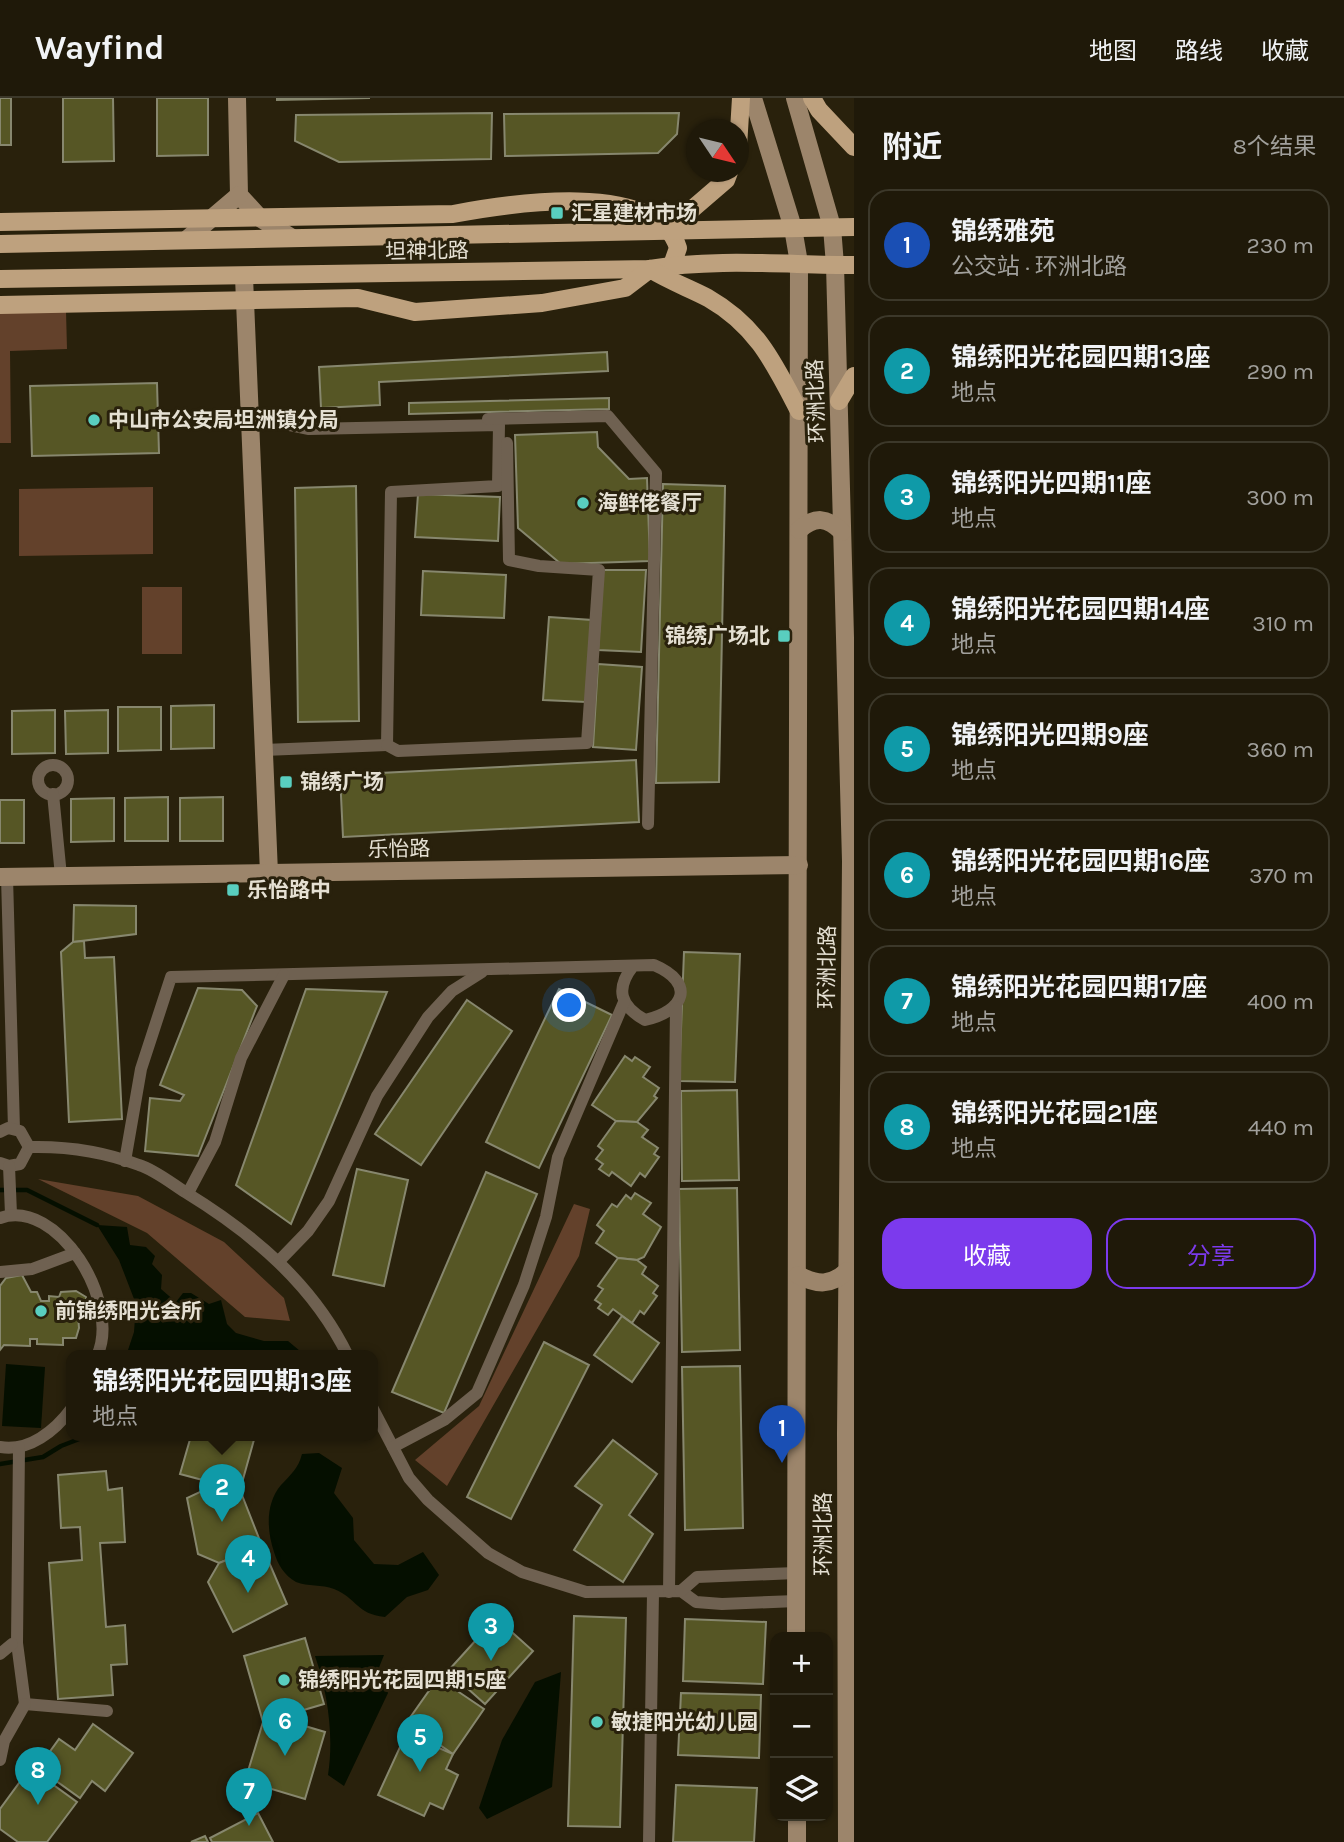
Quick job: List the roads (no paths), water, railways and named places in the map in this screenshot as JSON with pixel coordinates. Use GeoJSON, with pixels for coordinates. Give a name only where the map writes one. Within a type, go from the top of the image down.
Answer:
{"type":"FeatureCollection","features":[{"type":"Feature","properties":{"kind":"main road"},"geometry":{"type":"LineString","coordinates":[[237,98],[239,195],[260,218],[292,238]]}},
{"type":"Feature","properties":{"kind":"main road"},"geometry":{"type":"LineString","coordinates":[[740,119],[741,98]]}},
{"type":"Feature","properties":{"kind":"main road","name":"环洲北路"},"geometry":{"type":"LineString","coordinates":[[753,98],[793,228],[799,263],[796,1632]]}},
{"type":"Feature","properties":{"kind":"main road","name":"环洲北路"},"geometry":{"type":"LineString","coordinates":[[795,98],[832,227],[848,390],[842,532],[849,580],[853,862],[847,1271],[850,1434],[847,1842]]}},
{"type":"Feature","properties":{"kind":"main road"},"geometry":{"type":"LineString","coordinates":[[812,98],[819,110],[854,147]]}},
{"type":"Feature","properties":{"kind":"main road"},"geometry":{"type":"LineString","coordinates":[[671,231],[682,217],[724,182]]}},
{"type":"Feature","properties":{"kind":"main road"},"geometry":{"type":"LineString","coordinates":[[186,240],[239,195]]}},
{"type":"Feature","properties":{"kind":"main road"},"geometry":{"type":"LineString","coordinates":[[0,222],[453,214],[495,206],[596,201],[633,207],[671,231],[678,248],[672,265]]}},
{"type":"Feature","properties":{"kind":"main road","name":"坦神北路"},"geometry":{"type":"LineString","coordinates":[[0,244],[854,227]]}},
{"type":"Feature","properties":{"kind":"main road","name":"坦神北路"},"geometry":{"type":"LineString","coordinates":[[0,279],[650,269],[672,265],[854,265]]}},
{"type":"Feature","properties":{"kind":"main road"},"geometry":{"type":"LineString","coordinates":[[0,305],[358,299],[415,312],[542,303],[625,288],[650,269],[708,298],[745,325],[765,346],[799,411]]}},
{"type":"Feature","properties":{"kind":"main road"},"geometry":{"type":"LineString","coordinates":[[244,277],[269,873]]}},
{"type":"Feature","properties":{"kind":"main road"},"geometry":{"type":"LineString","coordinates":[[799,530],[809,521],[821,519],[833,522],[842,532]]}},
{"type":"Feature","properties":{"kind":"main road","name":"乐怡路"},"geometry":{"type":"LineString","coordinates":[[4,877],[799,865]]}},
{"type":"Feature","properties":{"kind":"main road"},"geometry":{"type":"LineString","coordinates":[[797,1275],[822,1284],[837,1281],[847,1271]]}},
{"type":"Feature","properties":{"kind":"main road"},"geometry":{"type":"LineString","coordinates":[[797,1821],[797,1842]]}},
{"type":"Feature","properties":{"kind":"street"},"geometry":{"type":"LineString","coordinates":[[305,428],[316,424],[608,415],[656,474],[648,824]]}},
{"type":"Feature","properties":{"kind":"street"},"geometry":{"type":"LineString","coordinates":[[251,417],[305,428],[625,420]]}},
{"type":"Feature","properties":{"kind":"street"},"geometry":{"type":"LineString","coordinates":[[387,745],[391,492],[498,486],[503,425]]}},
{"type":"Feature","properties":{"kind":"street"},"geometry":{"type":"LineString","coordinates":[[264,750],[387,745],[398,751],[587,743],[599,570],[539,566],[509,560],[503,425]]}},
{"type":"Feature","properties":{"kind":"street"},"geometry":{"type":"LineString","coordinates":[[53,794],[61,876]]}},
{"type":"Feature","properties":{"kind":"street"},"geometry":{"type":"LineString","coordinates":[[4,877],[14,1129]]}},
{"type":"Feature","properties":{"kind":"street"},"geometry":{"type":"LineString","coordinates":[[125,1161],[141,1069],[172,977],[654,965],[669,972],[679,985],[680,1000],[677,1007],[675,1592]]}},
{"type":"Feature","properties":{"kind":"street"},"geometry":{"type":"LineString","coordinates":[[393,1447],[444,1420],[477,1393],[524,1285],[546,1217],[558,1157],[624,1002],[623,978],[633,966]]}},
{"type":"Feature","properties":{"kind":"street"},"geometry":{"type":"LineString","coordinates":[[279,1261],[308,1231],[329,1201],[377,1096],[428,1017],[452,991],[482,971]]}},
{"type":"Feature","properties":{"kind":"street"},"geometry":{"type":"LineString","coordinates":[[188,1193],[215,1142],[241,1058],[284,975]]}},
{"type":"Feature","properties":{"kind":"street"},"geometry":{"type":"LineString","coordinates":[[624,1002],[629,1011],[645,1020],[666,1014],[677,1007]]}},
{"type":"Feature","properties":{"kind":"street"},"geometry":{"type":"LineString","coordinates":[[0,1132],[14,1129],[25,1135],[29,1147],[25,1159],[4,1165],[6,1216],[48,1228],[75,1253],[93,1282],[103,1311],[104,1323],[98,1350]]}},
{"type":"Feature","properties":{"kind":"street"},"geometry":{"type":"LineString","coordinates":[[29,1147],[58,1146],[141,1165],[188,1193],[236,1224],[279,1261],[313,1300],[344,1350]]}},
{"type":"Feature","properties":{"kind":"street"},"geometry":{"type":"LineString","coordinates":[[0,1272],[32,1269],[75,1253]]}},
{"type":"Feature","properties":{"kind":"street"},"geometry":{"type":"LineString","coordinates":[[0,1447],[19,1447],[44,1435],[66,1416]]}},
{"type":"Feature","properties":{"kind":"street"},"geometry":{"type":"LineString","coordinates":[[378,1417],[409,1478],[428,1500],[492,1557],[522,1572],[586,1592],[675,1592],[696,1602],[796,1601]]}},
{"type":"Feature","properties":{"kind":"street"},"geometry":{"type":"LineString","coordinates":[[1,1752],[25,1704],[17,1643],[19,1447]]}},
{"type":"Feature","properties":{"kind":"street"},"geometry":{"type":"LineString","coordinates":[[675,1592],[697,1577],[796,1573]]}},
{"type":"Feature","properties":{"kind":"street"},"geometry":{"type":"LineString","coordinates":[[649,1842],[653,1593]]}},
{"type":"Feature","properties":{"kind":"street"},"geometry":{"type":"LineString","coordinates":[[0,1654],[12,1644]]}},
{"type":"Feature","properties":{"kind":"street"},"geometry":{"type":"LineString","coordinates":[[25,1704],[107,1711]]}},
{"type":"Feature","properties":{"kind":"waterway"},"geometry":{"type":"LineString","coordinates":[[0,1190],[27,1190],[97,1225]]}},
{"type":"Feature","properties":{"kind":"waterway"},"geometry":{"type":"LineString","coordinates":[[0,1464],[43,1457],[74,1441]]}},
{"type":"Feature","properties":{"kind":"place","name":"汇星建材市场"},"geometry":{"type":"Point","coordinates":[557,213]}},
{"type":"Feature","properties":{"kind":"place","name":"中山市公安局坦洲镇分局"},"geometry":{"type":"Point","coordinates":[94,420]}},
{"type":"Feature","properties":{"kind":"place","name":"海鲜佬餐厅"},"geometry":{"type":"Point","coordinates":[583,503]}},
{"type":"Feature","properties":{"kind":"place","name":"锦绣广场北"},"geometry":{"type":"Point","coordinates":[784,636]}},
{"type":"Feature","properties":{"kind":"place","name":"锦绣广场"},"geometry":{"type":"Point","coordinates":[286,782]}},
{"type":"Feature","properties":{"kind":"place","name":"乐怡路中"},"geometry":{"type":"Point","coordinates":[233,890]}},
{"type":"Feature","properties":{"kind":"place","name":"前锦绣阳光会所"},"geometry":{"type":"Point","coordinates":[41,1311]}},
{"type":"Feature","properties":{"kind":"place","name":"锦绣雅苑"},"geometry":{"type":"Point","coordinates":[782,1463]}},
{"type":"Feature","properties":{"kind":"place","name":"锦绣阳光花园四期13座"},"geometry":{"type":"Point","coordinates":[222,1522]}},
{"type":"Feature","properties":{"kind":"place","name":"锦绣阳光花园四期14座"},"geometry":{"type":"Point","coordinates":[248,1593]}},
{"type":"Feature","properties":{"kind":"place","name":"锦绣阳光四期11座"},"geometry":{"type":"Point","coordinates":[491,1661]}},
{"type":"Feature","properties":{"kind":"place","name":"锦绣阳光花园四期15座"},"geometry":{"type":"Point","coordinates":[284,1680]}},
{"type":"Feature","properties":{"kind":"place","name":"敏捷阳光幼儿园"},"geometry":{"type":"Point","coordinates":[597,1722]}},
{"type":"Feature","properties":{"kind":"place","name":"锦绣阳光花园四期16座"},"geometry":{"type":"Point","coordinates":[285,1756]}},
{"type":"Feature","properties":{"kind":"place","name":"锦绣阳光四期9座"},"geometry":{"type":"Point","coordinates":[420,1772]}},
{"type":"Feature","properties":{"kind":"place","name":"锦绣阳光花园21座"},"geometry":{"type":"Point","coordinates":[38,1805]}},
{"type":"Feature","properties":{"kind":"place","name":"锦绣阳光花园四期17座"},"geometry":{"type":"Point","coordinates":[249,1826]}}]}
